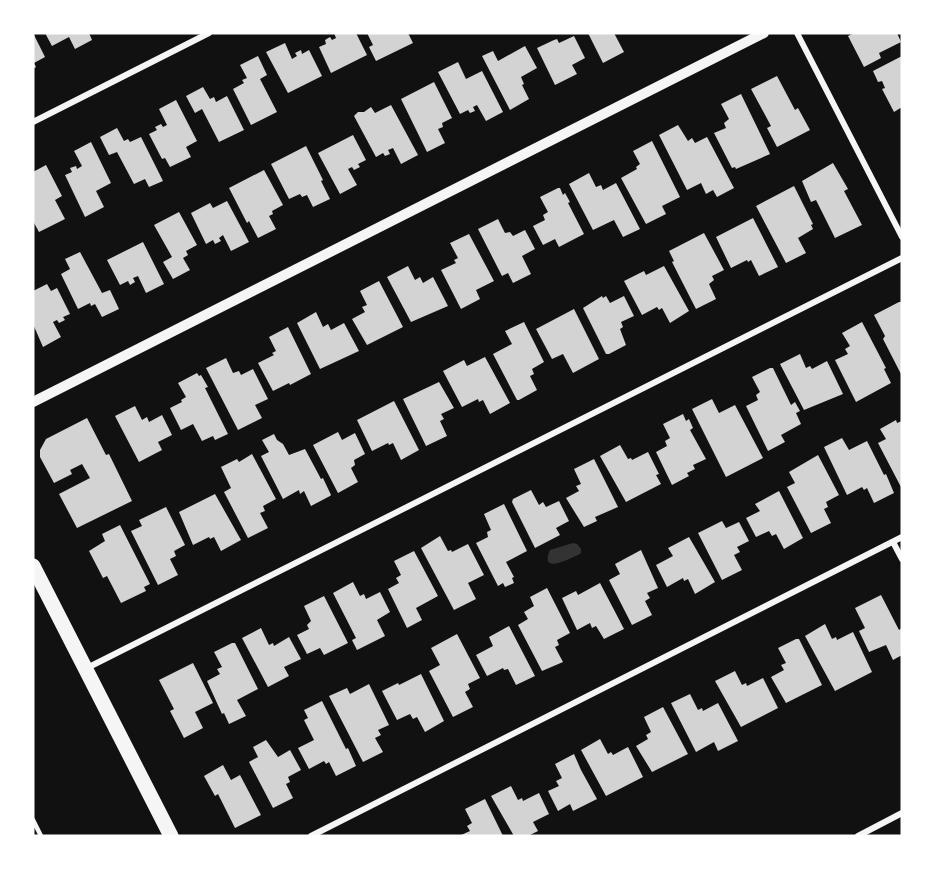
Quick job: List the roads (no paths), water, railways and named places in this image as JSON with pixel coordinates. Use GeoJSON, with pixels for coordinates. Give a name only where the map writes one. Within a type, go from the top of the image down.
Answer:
{"type":"FeatureCollection","features":[{"type":"Feature","properties":{"kind":"main road"},"geometry":{"type":"LineString","coordinates":[[33,566],[171,836]]}},
{"type":"Feature","properties":{"kind":"street"},"geometry":{"type":"LineString","coordinates":[[33,122],[209,33]]}},
{"type":"Feature","properties":{"kind":"street"},"geometry":{"type":"LineString","coordinates":[[33,402],[764,33]]}},
{"type":"Feature","properties":{"kind":"street"},"geometry":{"type":"LineString","coordinates":[[797,33],[902,237]]}},
{"type":"Feature","properties":{"kind":"street"},"geometry":{"type":"LineString","coordinates":[[86,669],[902,258]]}},
{"type":"Feature","properties":{"kind":"street"},"geometry":{"type":"LineString","coordinates":[[310,836],[902,537]]}},
{"type":"Feature","properties":{"kind":"street"},"geometry":{"type":"LineString","coordinates":[[893,542],[902,559]]}},
{"type":"Feature","properties":{"kind":"street"},"geometry":{"type":"LineString","coordinates":[[858,836],[902,813]]}},
{"type":"Feature","properties":{"kind":"lane"},"geometry":{"type":"LineString","coordinates":[[33,820],[41,836]]}}]}
